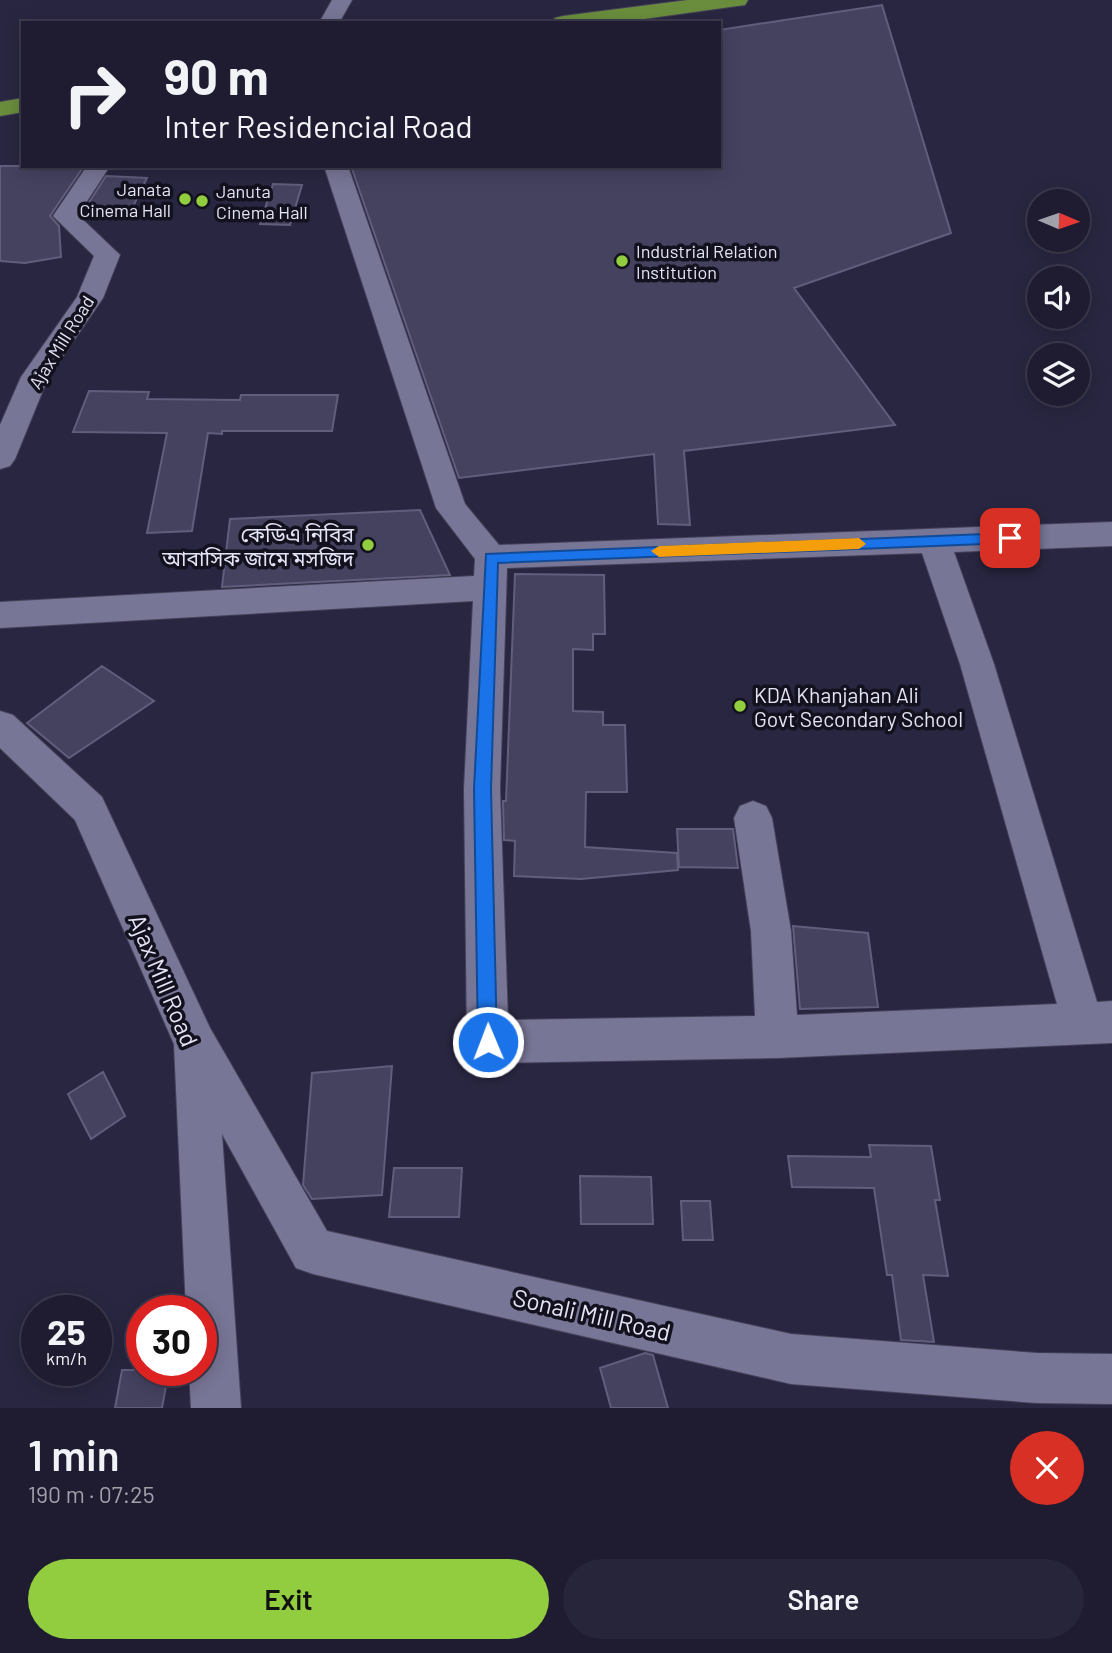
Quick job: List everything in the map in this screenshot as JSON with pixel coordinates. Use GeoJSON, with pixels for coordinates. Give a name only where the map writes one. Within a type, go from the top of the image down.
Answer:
{"type":"FeatureCollection","features":[{"type":"Feature","properties":{"kind":"highway"},"geometry":{"type":"LineString","coordinates":[[578,21],[737,0]]}},
{"type":"Feature","properties":{"kind":"highway"},"geometry":{"type":"LineString","coordinates":[[0,109],[21,105]]}},
{"type":"Feature","properties":{"kind":"street"},"geometry":{"type":"LineString","coordinates":[[330,21],[342,0]]}},
{"type":"Feature","properties":{"kind":"street","name":"Ajax Mill Road"},"geometry":{"type":"LineString","coordinates":[[0,459],[36,377],[90,298],[107,255],[65,216],[98,168]]}},
{"type":"Feature","properties":{"kind":"street"},"geometry":{"type":"LineString","coordinates":[[337,168],[451,508],[490,573],[482,789],[488,1042],[776,1037],[1098,1022],[934,541]]}},
{"type":"Feature","properties":{"kind":"street"},"geometry":{"type":"LineString","coordinates":[[0,615],[490,573],[934,541],[1112,534]]}},
{"type":"Feature","properties":{"kind":"street","name":"Ajax Mill Road"},"geometry":{"type":"LineString","coordinates":[[0,726],[89,809],[195,1043],[216,1408]]}},
{"type":"Feature","properties":{"kind":"street"},"geometry":{"type":"LineString","coordinates":[[753,818],[771,931],[776,1037]]}},
{"type":"Feature","properties":{"kind":"street","name":"Sonali Mill Road"},"geometry":{"type":"LineString","coordinates":[[195,1043],[313,1251],[792,1359],[1037,1378],[1112,1379]]}},
{"type":"Feature","properties":{"kind":"building","name":"Industrial Relation Institution"},"geometry":{"type":"Polygon","coordinates":[[[882,5],[951,233],[794,288],[895,425],[684,451],[690,525],[658,524],[654,454],[459,478],[352,168],[721,168],[721,30],[882,5]]]}},
{"type":"Feature","properties":{"kind":"building"},"geometry":{"type":"Polygon","coordinates":[[[0,166],[83,168],[50,216],[59,226],[61,257],[25,263],[0,261],[0,166]]]}},
{"type":"Feature","properties":{"kind":"building"},"geometry":{"type":"Polygon","coordinates":[[[106,176],[147,178],[127,219],[81,215],[106,176]]]}},
{"type":"Feature","properties":{"kind":"building"},"geometry":{"type":"Polygon","coordinates":[[[273,184],[302,185],[290,225],[260,224],[273,184]]]}},
{"type":"Feature","properties":{"kind":"building"},"geometry":{"type":"Polygon","coordinates":[[[89,391],[149,392],[147,399],[240,400],[241,395],[338,395],[332,431],[208,433],[192,531],[147,533],[167,433],[73,432],[89,391]]]}},
{"type":"Feature","properties":{"kind":"building","name":"কেডিএ নিবির আবাসিক জামে মসজিদ"},"geometry":{"type":"Polygon","coordinates":[[[420,510],[450,575],[222,587],[230,519],[420,510]]]}},
{"type":"Feature","properties":{"kind":"building"},"geometry":{"type":"Polygon","coordinates":[[[515,574],[604,575],[605,634],[593,634],[593,650],[573,649],[573,711],[603,712],[603,725],[625,725],[627,792],[586,792],[585,847],[677,853],[678,870],[581,879],[514,876],[515,841],[504,840],[503,801],[506,801],[515,574]]]}},
{"type":"Feature","properties":{"kind":"building"},"geometry":{"type":"Polygon","coordinates":[[[102,666],[154,701],[69,758],[27,723],[102,666]]]}},
{"type":"Feature","properties":{"kind":"building"},"geometry":{"type":"Polygon","coordinates":[[[677,829],[733,829],[738,868],[679,867],[677,829]]]}},
{"type":"Feature","properties":{"kind":"building"},"geometry":{"type":"Polygon","coordinates":[[[793,926],[868,933],[878,1007],[800,1009],[793,926]]]}},
{"type":"Feature","properties":{"kind":"building"},"geometry":{"type":"Polygon","coordinates":[[[392,1066],[382,1195],[312,1199],[303,1185],[312,1073],[392,1066]]]}},
{"type":"Feature","properties":{"kind":"building"},"geometry":{"type":"Polygon","coordinates":[[[103,1072],[125,1116],[91,1139],[68,1094],[103,1072]]]}},
{"type":"Feature","properties":{"kind":"building"},"geometry":{"type":"Polygon","coordinates":[[[869,1145],[931,1146],[940,1200],[935,1200],[948,1276],[923,1275],[934,1342],[901,1340],[892,1275],[887,1275],[874,1188],[792,1187],[788,1156],[871,1157],[869,1145]]]}},
{"type":"Feature","properties":{"kind":"building"},"geometry":{"type":"Polygon","coordinates":[[[394,1168],[462,1168],[459,1217],[389,1217],[394,1168]]]}},
{"type":"Feature","properties":{"kind":"building"},"geometry":{"type":"Polygon","coordinates":[[[580,1176],[651,1177],[653,1224],[581,1224],[580,1176]]]}},
{"type":"Feature","properties":{"kind":"building"},"geometry":{"type":"Polygon","coordinates":[[[681,1201],[710,1201],[713,1240],[683,1240],[681,1201]]]}},
{"type":"Feature","properties":{"kind":"building"},"geometry":{"type":"Polygon","coordinates":[[[645,1353],[653,1355],[668,1408],[611,1408],[600,1368],[645,1353]]]}},
{"type":"Feature","properties":{"kind":"building"},"geometry":{"type":"Polygon","coordinates":[[[122,1370],[126,1370],[126,1386],[166,1386],[162,1408],[115,1408],[122,1370]]]}},
{"type":"Feature","properties":{"kind":"slow traffic"},"geometry":{"type":"LineString","coordinates":[[659,551],[859,544]]}},
{"type":"Feature","properties":{"kind":"place","name":"Janata Cinema Hall"},"geometry":{"type":"Point","coordinates":[185,199]}},
{"type":"Feature","properties":{"kind":"place","name":"Januta Cinema Hall"},"geometry":{"type":"Point","coordinates":[202,201]}},
{"type":"Feature","properties":{"kind":"place","name":"Industrial Relation Institution"},"geometry":{"type":"Point","coordinates":[622,261]}},
{"type":"Feature","properties":{"kind":"place","name":"কেডিএ নিবির আবাসিক জামে মসজিদ"},"geometry":{"type":"Point","coordinates":[368,545]}},
{"type":"Feature","properties":{"kind":"place","name":"KDA Khanjahan Ali Govt Secondary School"},"geometry":{"type":"Point","coordinates":[740,706]}},
{"type":"Feature","properties":{"kind":"route"},"geometry":{"type":"LineString","coordinates":[[488,1042],[482,789],[491,557],[1010,538]]}}]}
